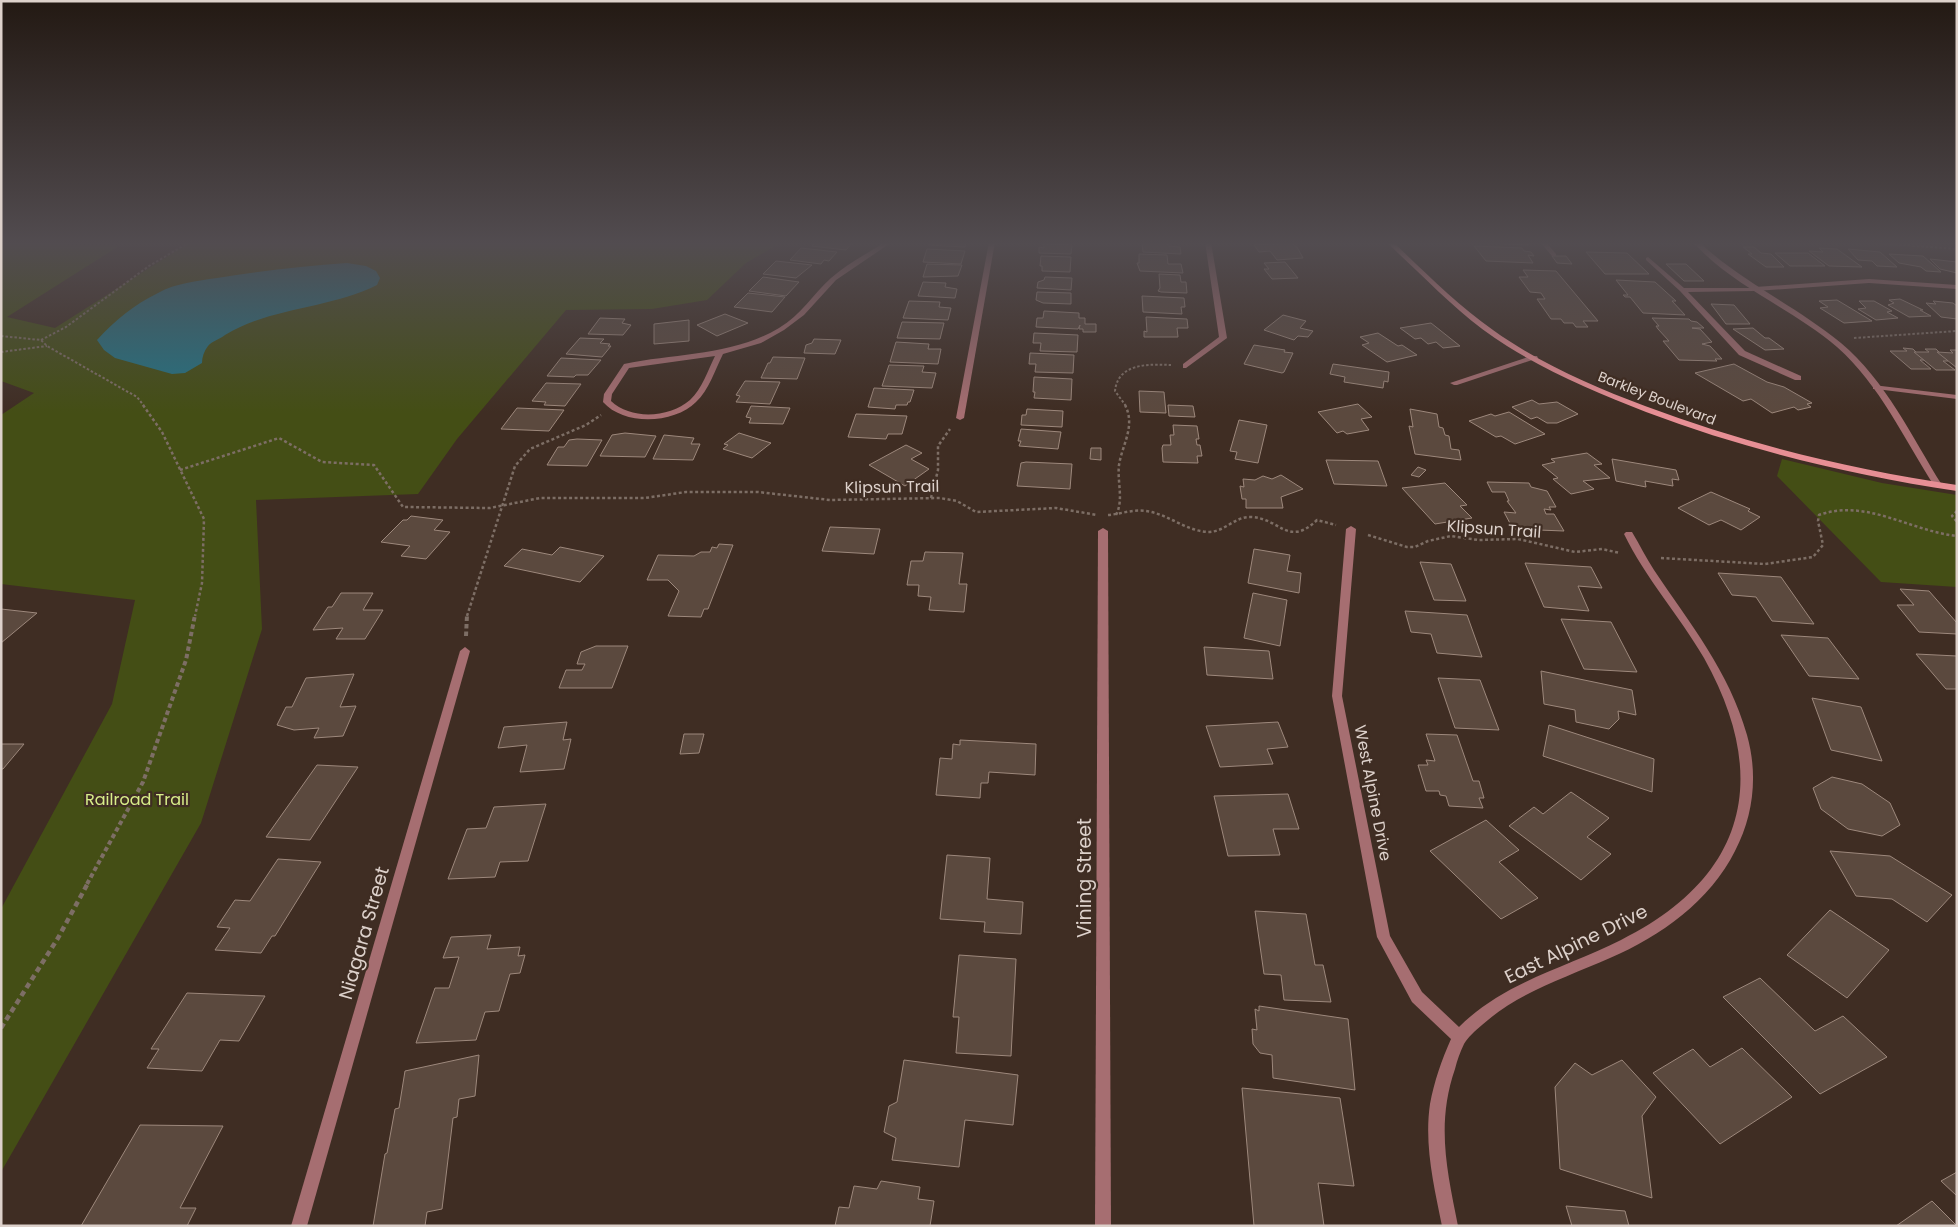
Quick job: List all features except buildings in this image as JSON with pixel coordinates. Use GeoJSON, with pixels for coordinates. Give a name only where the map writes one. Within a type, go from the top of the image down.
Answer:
{"type":"FeatureCollection","features":[{"type":"Feature","properties":{"kind":"main road","name":"Barkley Boulevard"},"geometry":{"type":"LineString","coordinates":[[1452,299],[1475,320],[1534,358],[1610,395],[1718,435],[1834,466],[1957,488]]}},
{"type":"Feature","properties":{"kind":"street"},"geometry":{"type":"LineString","coordinates":[[720,353],[697,396],[680,409],[655,415],[631,415],[612,408],[607,402],[608,394],[627,366],[720,353],[758,341],[782,329],[802,314],[815,299]]}},
{"type":"Feature","properties":{"kind":"street"},"geometry":{"type":"LineString","coordinates":[[960,418],[982,299]]}},
{"type":"Feature","properties":{"kind":"street"},"geometry":{"type":"LineString","coordinates":[[1186,366],[1222,338],[1216,299]]}},
{"type":"Feature","properties":{"kind":"street"},"geometry":{"type":"LineString","coordinates":[[1691,299],[1742,353],[1798,378]]}},
{"type":"Feature","properties":{"kind":"street"},"geometry":{"type":"LineString","coordinates":[[1772,299],[1812,324],[1855,360],[1876,387],[1938,485]]}},
{"type":"Feature","properties":{"kind":"street"},"geometry":{"type":"LineString","coordinates":[[1454,383],[1534,358]]}},
{"type":"Feature","properties":{"kind":"street"},"geometry":{"type":"LineString","coordinates":[[1876,387],[1957,397]]}},
{"type":"Feature","properties":{"kind":"street","name":"West Alpine Drive"},"geometry":{"type":"LineString","coordinates":[[1352,529],[1337,696],[1384,937],[1417,997],[1460,1037]]}},
{"type":"Feature","properties":{"kind":"street","name":"Vining Street"},"geometry":{"type":"LineString","coordinates":[[1103,531],[1103,1226]]}},
{"type":"Feature","properties":{"kind":"street","name":"East Alpine Drive"},"geometry":{"type":"LineString","coordinates":[[1460,1037],[1483,1014],[1515,993],[1550,975],[1607,953],[1639,938],[1673,916],[1701,891],[1714,876],[1734,842],[1745,808],[1747,791],[1746,757],[1742,738],[1718,674],[1694,633],[1640,558],[1629,534]]}},
{"type":"Feature","properties":{"kind":"street","name":"Niagara Street"},"geometry":{"type":"LineString","coordinates":[[299,1226],[465,651]]}},
{"type":"Feature","properties":{"kind":"street"},"geometry":{"type":"LineString","coordinates":[[1450,1226],[1436,1144],[1435,1114],[1439,1088],[1460,1037]]}},
{"type":"Feature","properties":{"kind":"path"},"geometry":{"type":"LineString","coordinates":[[1,336],[41,340],[66,327],[104,299]]}},
{"type":"Feature","properties":{"kind":"path"},"geometry":{"type":"LineString","coordinates":[[1833,340],[1957,331]]}},
{"type":"Feature","properties":{"kind":"path"},"geometry":{"type":"LineString","coordinates":[[1,1028],[58,938],[142,782],[186,660],[202,583],[204,519],[162,432],[137,397],[47,346],[41,340]]}},
{"type":"Feature","properties":{"kind":"path"},"geometry":{"type":"LineString","coordinates":[[1,352],[47,346]]}},
{"type":"Feature","properties":{"kind":"path"},"geometry":{"type":"LineString","coordinates":[[1103,531],[1120,508],[1119,465],[1129,432],[1127,408],[1115,391],[1117,382],[1127,370],[1146,363],[1186,366]]}},
{"type":"Feature","properties":{"kind":"path"},"geometry":{"type":"LineString","coordinates":[[465,651],[467,614],[515,466],[530,449],[586,425],[612,408]]}},
{"type":"Feature","properties":{"kind":"path"},"geometry":{"type":"LineString","coordinates":[[931,498],[938,466],[936,450],[941,438],[960,418]]}},
{"type":"Feature","properties":{"kind":"path","name":"Klipsun Trail"},"geometry":{"type":"LineString","coordinates":[[180,470],[279,438],[322,462],[374,465],[403,508],[490,508],[540,498],[645,498],[686,492],[758,492],[830,500],[931,498],[957,501],[976,512],[1056,508],[1086,514],[1116,515],[1146,511],[1191,528],[1211,532],[1226,530],[1234,521],[1248,517],[1263,520],[1287,532],[1308,529],[1317,520],[1407,547],[1415,547],[1428,541],[1451,536],[1478,540],[1536,541],[1575,552],[1602,549],[1640,558]]}},
{"type":"Feature","properties":{"kind":"path"},"geometry":{"type":"LineString","coordinates":[[1685,558],[1738,563],[1778,563],[1813,557],[1823,545],[1819,529],[1819,515],[1828,510],[1857,510],[1901,521],[1930,532],[1957,536]]}},
{"type":"Feature","properties":{"kind":"path"},"geometry":{"type":"LineString","coordinates":[[1957,511],[1952,516],[1957,522]]}},
{"type":"Feature","properties":{"kind":"green space","name":"Railroad Trail"},"geometry":{"type":"Polygon","coordinates":[[[1,299],[35,299],[7,317],[55,328],[100,299],[708,299],[652,309],[566,310],[457,439],[418,494],[256,500],[262,629],[201,823],[1,1172],[1,909],[112,704],[135,600],[1,584],[1,415],[34,393],[1,381],[1,299]]]}},
{"type":"Feature","properties":{"kind":"green space"},"geometry":{"type":"Polygon","coordinates":[[[1782,459],[1882,483],[1957,495],[1957,587],[1881,582],[1777,476],[1782,459]]]}},
{"type":"Feature","properties":{"kind":"water"},"geometry":{"type":"Polygon","coordinates":[[[146,299],[338,299],[281,313],[243,326],[210,344],[204,352],[202,363],[185,373],[172,374],[115,358],[104,350],[97,340],[110,326],[146,299]]]}}]}
